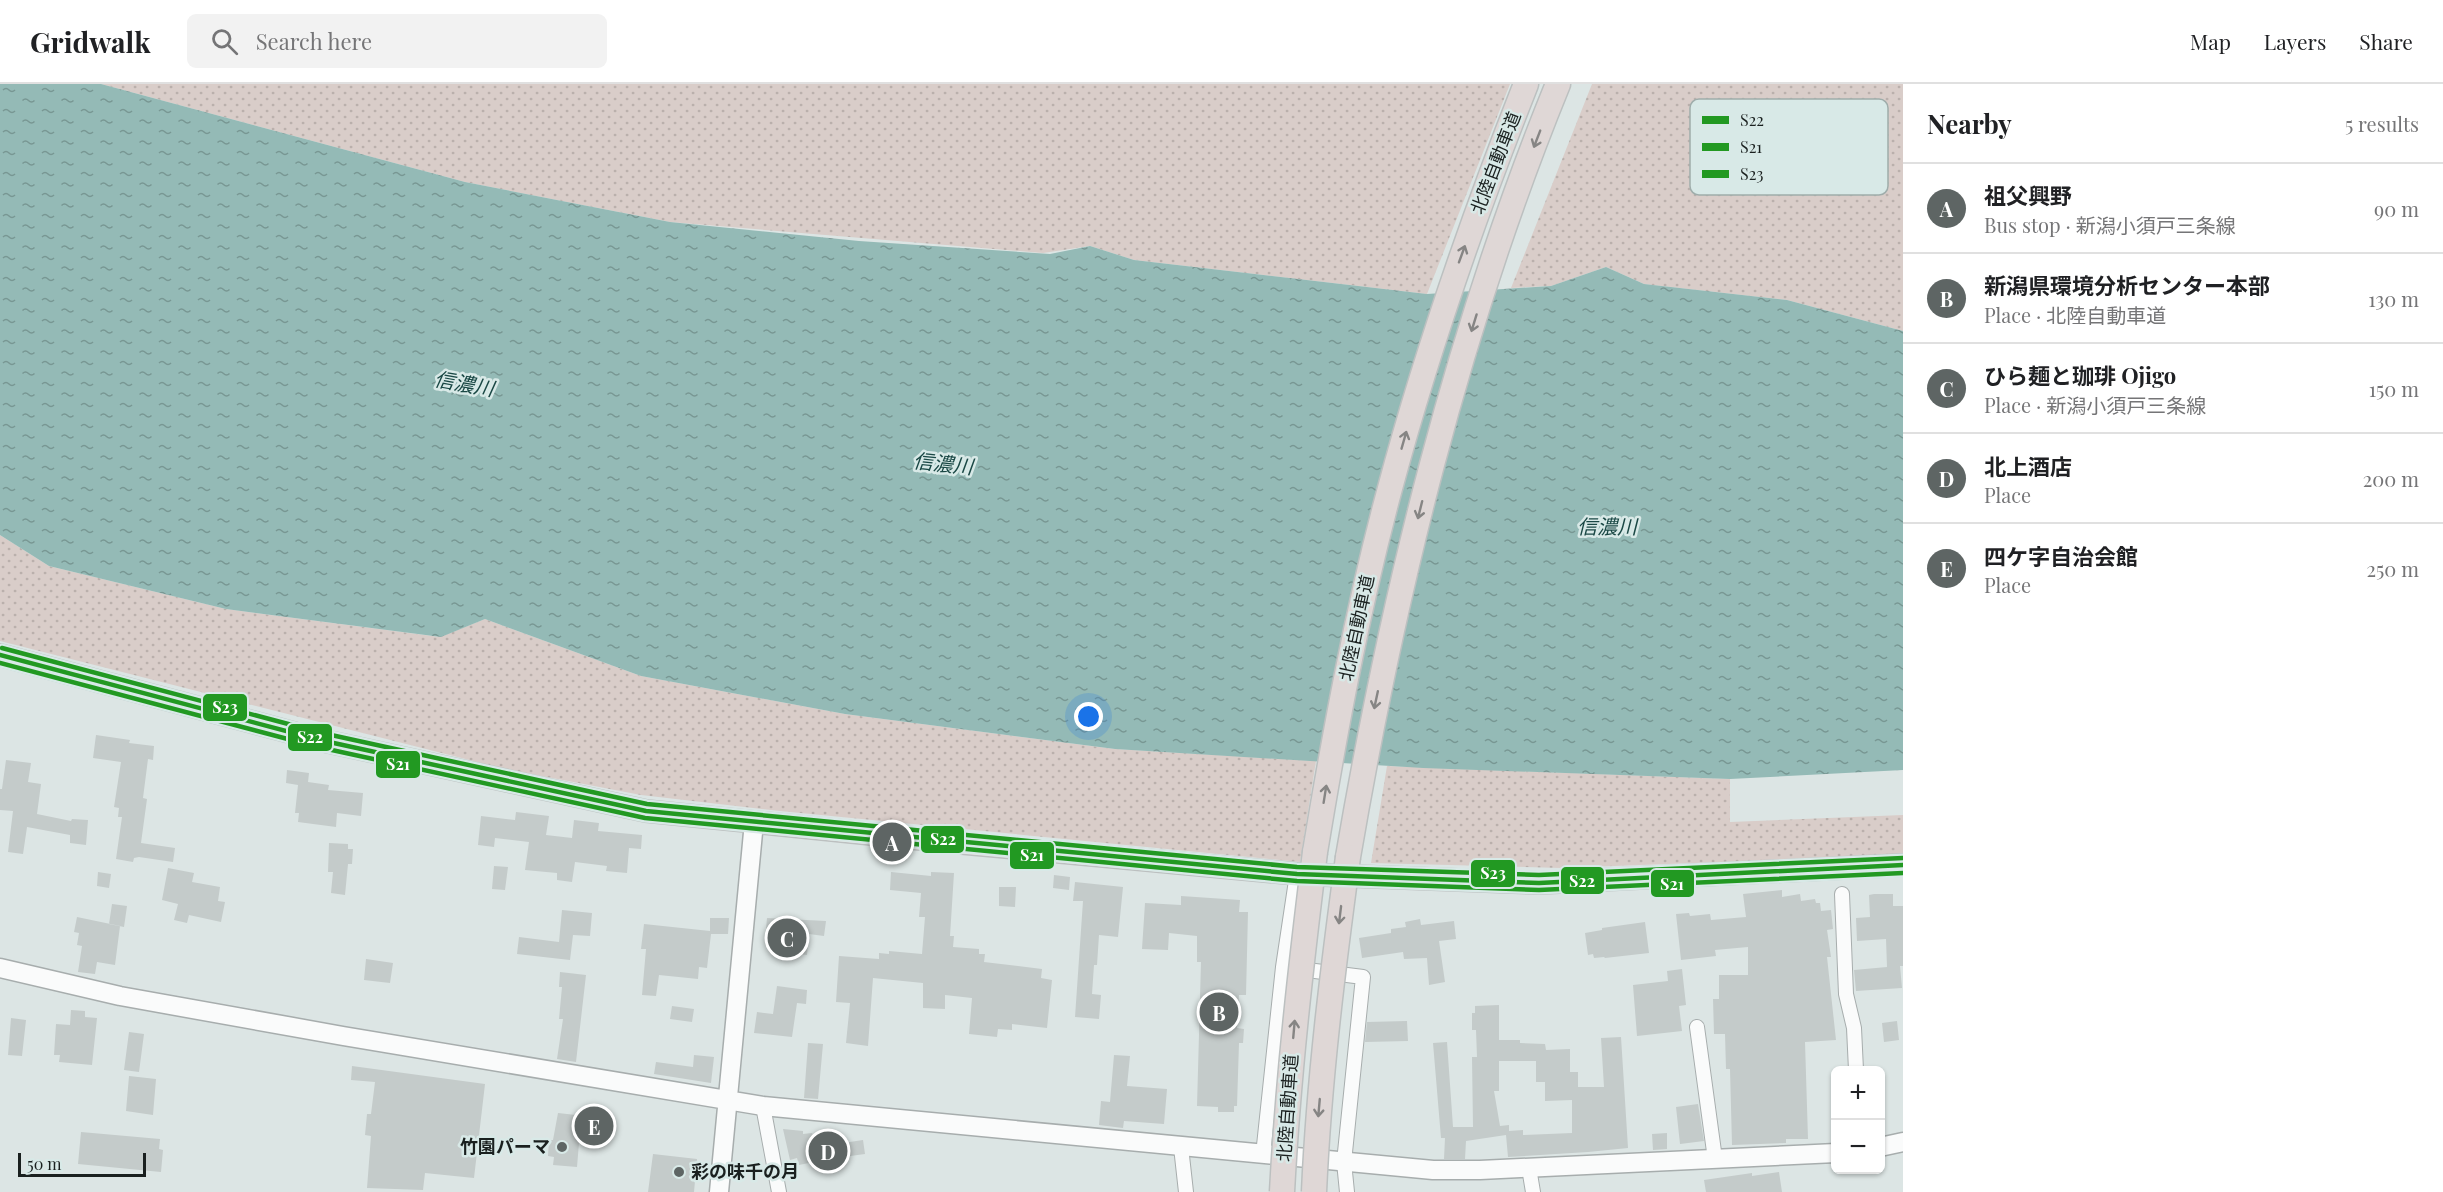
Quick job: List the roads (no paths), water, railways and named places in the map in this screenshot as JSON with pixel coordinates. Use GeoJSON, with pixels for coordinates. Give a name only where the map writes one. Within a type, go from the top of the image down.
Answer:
{"type":"FeatureCollection","features":[{"type":"Feature","properties":{"kind":"highway","name":"北陸自動車道"},"geometry":{"type":"LineString","coordinates":[[1282,1192],[1296,1002],[1315,852],[1335,734],[1360,611],[1389,494],[1422,378],[1453,280],[1526,84]]}},
{"type":"Feature","properties":{"kind":"highway","name":"北陸自動車道"},"geometry":{"type":"LineString","coordinates":[[1314,1192],[1317,1124],[1328,1008],[1346,868],[1368,736],[1394,615],[1427,484],[1482,295],[1558,84]]}},
{"type":"Feature","properties":{"kind":"main road"},"geometry":{"type":"LineString","coordinates":[[0,656],[320,740],[646,811],[1297,874],[1539,883],[1903,865]]}},
{"type":"Feature","properties":{"kind":"street"},"geometry":{"type":"LineString","coordinates":[[719,1192],[754,822]]}},
{"type":"Feature","properties":{"kind":"street"},"geometry":{"type":"LineString","coordinates":[[1263,1155],[1283,966],[1297,874]]}},
{"type":"Feature","properties":{"kind":"street"},"geometry":{"type":"LineString","coordinates":[[1842,894],[1846,994],[1854,1028],[1856,1066]]}},
{"type":"Feature","properties":{"kind":"street"},"geometry":{"type":"LineString","coordinates":[[1283,966],[1363,977],[1344,1162],[1347,1192]]}},
{"type":"Feature","properties":{"kind":"street"},"geometry":{"type":"LineString","coordinates":[[0,968],[120,996],[763,1107],[1433,1170],[1529,1168],[1831,1152]]}},
{"type":"Feature","properties":{"kind":"street"},"geometry":{"type":"LineString","coordinates":[[1697,1027],[1715,1159]]}},
{"type":"Feature","properties":{"kind":"street"},"geometry":{"type":"LineString","coordinates":[[763,1107],[779,1192]]}},
{"type":"Feature","properties":{"kind":"street"},"geometry":{"type":"LineString","coordinates":[[1885,1146],[1903,1142]]}},
{"type":"Feature","properties":{"kind":"street"},"geometry":{"type":"LineString","coordinates":[[1181,1147],[1186,1192]]}},
{"type":"Feature","properties":{"kind":"street"},"geometry":{"type":"LineString","coordinates":[[1529,1168],[1533,1192]]}},
{"type":"Feature","properties":{"kind":"water","name":"信濃川"},"geometry":{"type":"Polygon","coordinates":[[[0,84],[101,84],[465,182],[670,222],[859,241],[1050,254],[1090,246],[1134,260],[1427,294],[1551,286],[1606,267],[1644,284],[1787,300],[1903,331],[1903,770],[1730,779],[1423,768],[1115,749],[845,714],[641,676],[485,619],[441,637],[226,609],[49,566],[0,535],[0,84]]]}},
{"type":"Feature","properties":{"kind":"place","name":"祖父興野"},"geometry":{"type":"Point","coordinates":[892,842]}},
{"type":"Feature","properties":{"kind":"place","name":"ひら麺と珈琲 Ojigo"},"geometry":{"type":"Point","coordinates":[787,938]}},
{"type":"Feature","properties":{"kind":"place","name":"新潟県環境分析センター本部"},"geometry":{"type":"Point","coordinates":[1219,1012]}},
{"type":"Feature","properties":{"kind":"place","name":"四ケ字自治会館"},"geometry":{"type":"Point","coordinates":[594,1126]}},
{"type":"Feature","properties":{"kind":"place","name":"竹園パーマ"},"geometry":{"type":"Point","coordinates":[562,1147]}},
{"type":"Feature","properties":{"kind":"place","name":"北上酒店"},"geometry":{"type":"Point","coordinates":[828,1151]}},
{"type":"Feature","properties":{"kind":"place","name":"彩の味千の月"},"geometry":{"type":"Point","coordinates":[679,1172]}}]}
